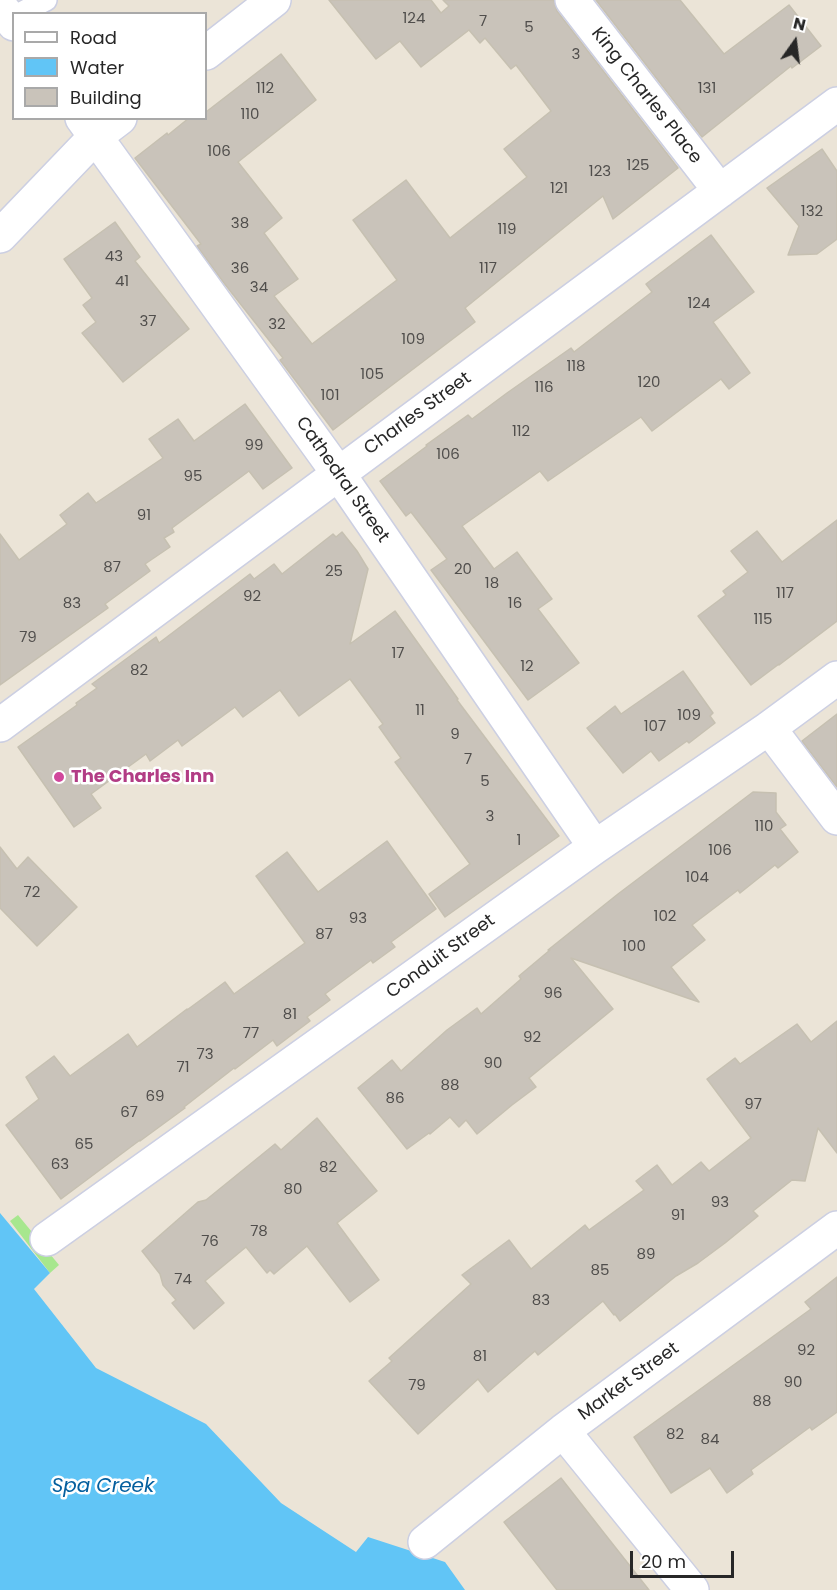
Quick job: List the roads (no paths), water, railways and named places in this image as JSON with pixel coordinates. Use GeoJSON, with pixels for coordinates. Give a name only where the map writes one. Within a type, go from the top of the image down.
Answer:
{"type":"FeatureCollection","features":[{"type":"Feature","properties":{"kind":"street"},"geometry":{"type":"LineString","coordinates":[[207,51],[274,0]]}},
{"type":"Feature","properties":{"kind":"street","name":"King Charles Place"},"geometry":{"type":"LineString","coordinates":[[572,0],[720,191]]}},
{"type":"Feature","properties":{"kind":"street","name":"Charles Street"},"geometry":{"type":"LineString","coordinates":[[0,724],[837,104]]}},
{"type":"Feature","properties":{"kind":"street"},"geometry":{"type":"LineString","coordinates":[[0,236],[99,125]]}},
{"type":"Feature","properties":{"kind":"street","name":"Cathedral Street"},"geometry":{"type":"LineString","coordinates":[[99,125],[595,848]]}},
{"type":"Feature","properties":{"kind":"street","name":"Conduit Street"},"geometry":{"type":"LineString","coordinates":[[47,1239],[837,678]]}},
{"type":"Feature","properties":{"kind":"street"},"geometry":{"type":"LineString","coordinates":[[769,728],[837,818]]}},
{"type":"Feature","properties":{"kind":"street","name":"Market Street"},"geometry":{"type":"LineString","coordinates":[[425,1542],[563,1431],[837,1228]]}},
{"type":"Feature","properties":{"kind":"street"},"geometry":{"type":"LineString","coordinates":[[563,1431],[692,1590]]}},
{"type":"Feature","properties":{"kind":"lane"},"geometry":{"type":"LineString","coordinates":[[20,12],[46,0]]}},
{"type":"Feature","properties":{"kind":"water","name":"Spa Creek"},"geometry":{"type":"Polygon","coordinates":[[[0,1213],[50,1273],[34,1289],[96,1368],[206,1424],[281,1503],[356,1552],[368,1537],[445,1562],[465,1590],[0,1590],[0,1213]]]}},
{"type":"Feature","properties":{"kind":"place","name":"The Charles Inn"},"geometry":{"type":"Point","coordinates":[59,777]}}]}
